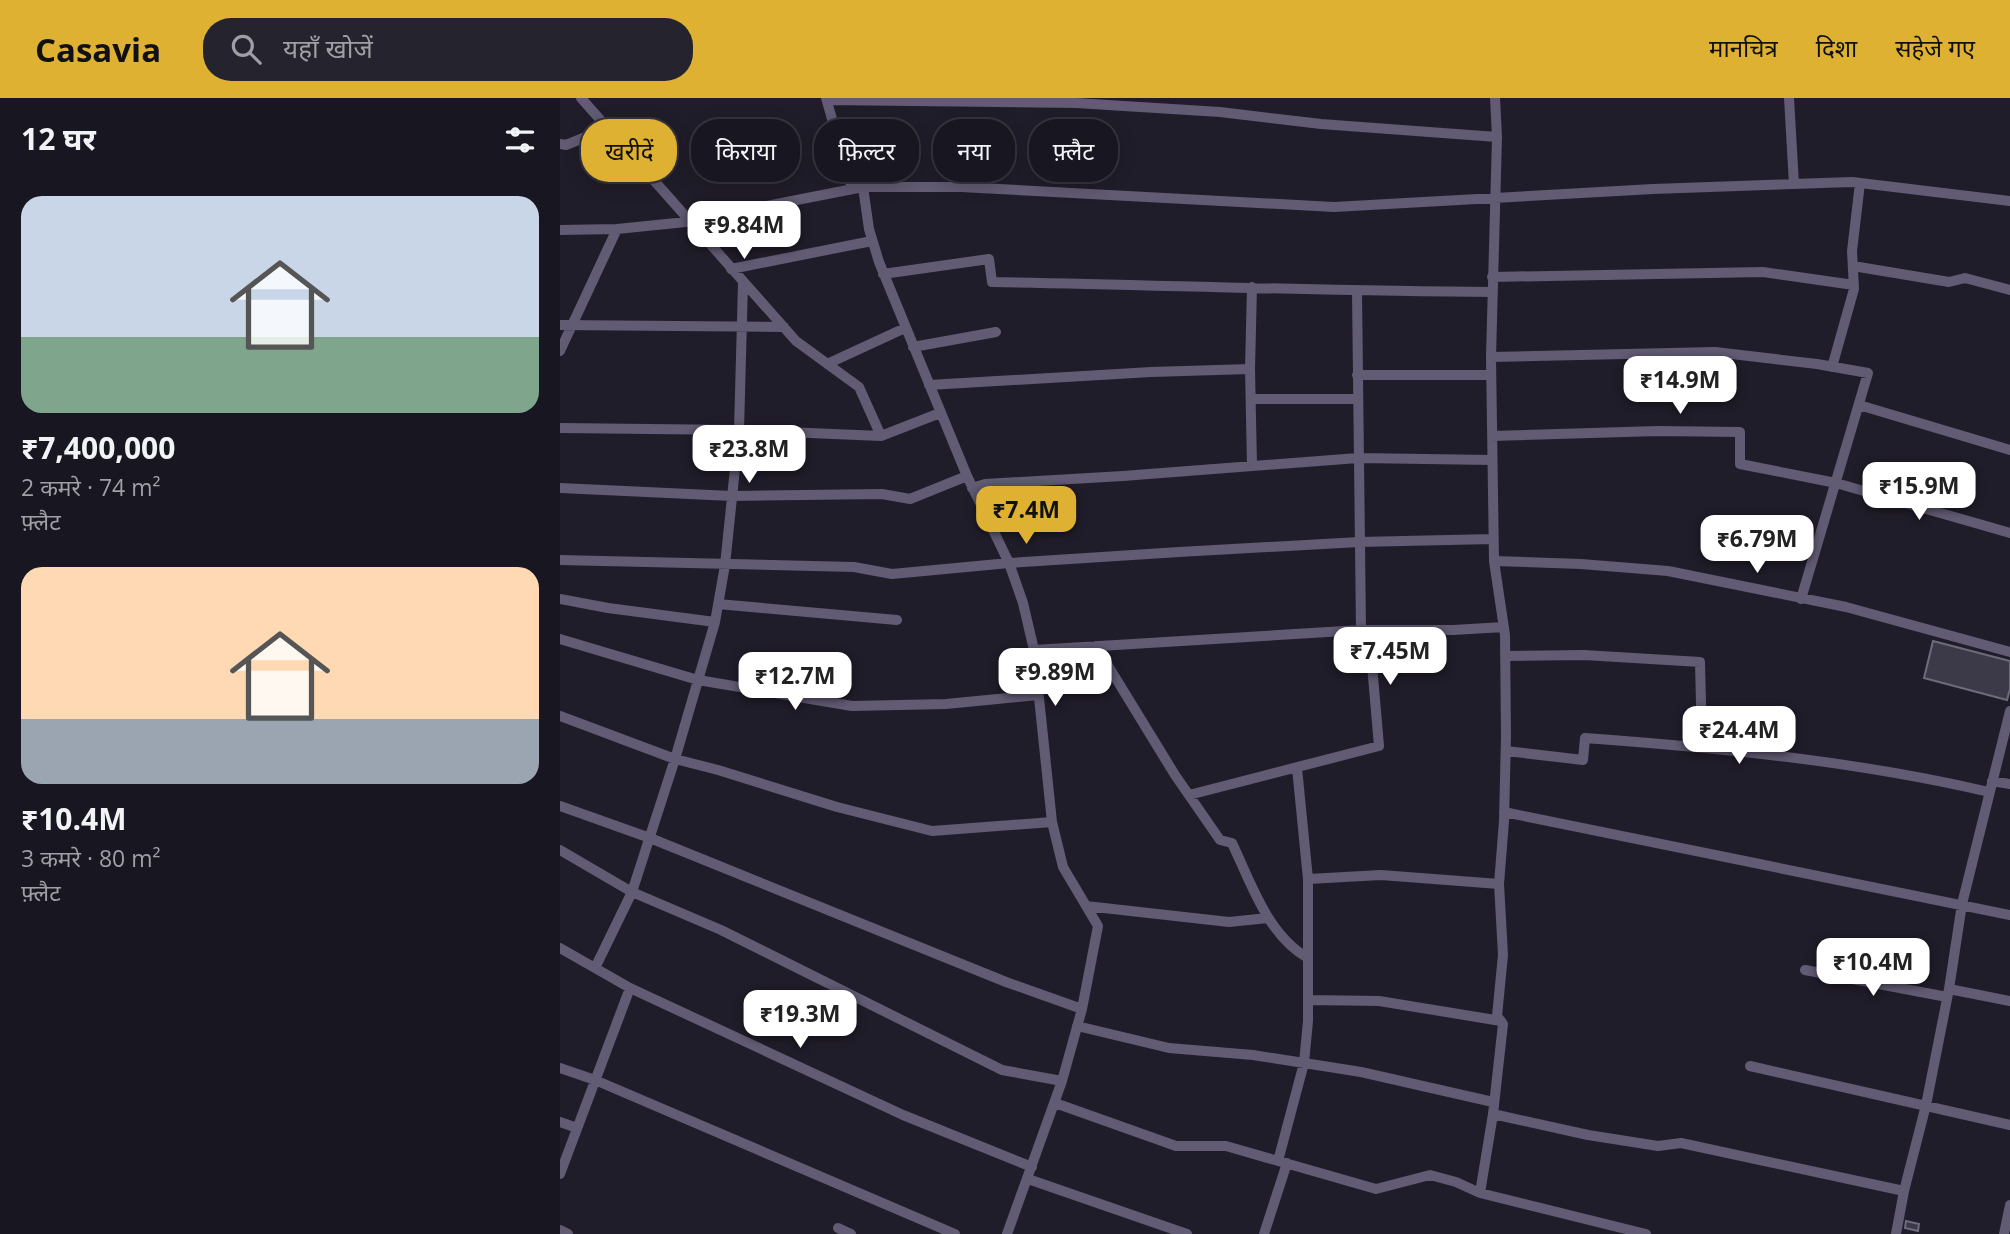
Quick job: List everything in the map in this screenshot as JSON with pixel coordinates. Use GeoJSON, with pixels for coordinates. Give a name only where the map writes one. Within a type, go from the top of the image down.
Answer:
{"type":"FeatureCollection","features":[{"type":"Feature","properties":{"kind":"street"},"geometry":{"type":"LineString","coordinates":[[581,98],[600,119]]}},
{"type":"Feature","properties":{"kind":"street"},"geometry":{"type":"LineString","coordinates":[[1480,1193],[1493,1114],[1503,1024],[1497,1016],[1503,956],[1499,884],[1506,751],[1506,656],[1493,561],[1491,375],[1493,198],[1497,137],[1495,98]]}},
{"type":"Feature","properties":{"kind":"street"},"geometry":{"type":"LineString","coordinates":[[1789,98],[1794,184]]}},
{"type":"Feature","properties":{"kind":"street"},"geometry":{"type":"LineString","coordinates":[[1009,1233],[1062,1081],[1082,1009],[1098,926],[1063,867],[1052,822],[1034,650],[1023,603],[1009,563],[972,488],[883,274],[858,188],[826,99],[1089,104],[1220,112],[1321,124],[1497,137]]}},
{"type":"Feature","properties":{"kind":"street"},"geometry":{"type":"LineString","coordinates":[[560,144],[566,145],[581,139]]}},
{"type":"Feature","properties":{"kind":"street"},"geometry":{"type":"LineString","coordinates":[[657,182],[796,341],[859,387],[881,436]]}},
{"type":"Feature","properties":{"kind":"street"},"geometry":{"type":"LineString","coordinates":[[1832,367],[1854,285],[1852,251],[1860,183]]}},
{"type":"Feature","properties":{"kind":"street"},"geometry":{"type":"LineString","coordinates":[[560,230],[617,229],[692,221],[858,188],[961,187],[1334,207],[1653,189],[1860,183],[2010,201]]}},
{"type":"Feature","properties":{"kind":"street"},"geometry":{"type":"LineString","coordinates":[[560,351],[617,229]]}},
{"type":"Feature","properties":{"kind":"street"},"geometry":{"type":"LineString","coordinates":[[731,269],[872,241]]}},
{"type":"Feature","properties":{"kind":"street"},"geometry":{"type":"LineString","coordinates":[[883,274],[989,259],[992,282],[1252,287],[1357,292],[1492,292]]}},
{"type":"Feature","properties":{"kind":"street"},"geometry":{"type":"LineString","coordinates":[[1853,266],[1950,282],[1965,278],[2010,290]]}},
{"type":"Feature","properties":{"kind":"street"},"geometry":{"type":"LineString","coordinates":[[1492,277],[1763,272],[1854,285]]}},
{"type":"Feature","properties":{"kind":"street"},"geometry":{"type":"LineString","coordinates":[[596,968],[632,892],[715,622],[725,565],[739,430],[743,283]]}},
{"type":"Feature","properties":{"kind":"street"},"geometry":{"type":"LineString","coordinates":[[1252,287],[1252,466]]}},
{"type":"Feature","properties":{"kind":"street"},"geometry":{"type":"LineString","coordinates":[[1189,795],[1379,746],[1365,630],[1359,542],[1357,292]]}},
{"type":"Feature","properties":{"kind":"street"},"geometry":{"type":"LineString","coordinates":[[560,326],[784,327]]}},
{"type":"Feature","properties":{"kind":"street"},"geometry":{"type":"LineString","coordinates":[[827,364],[905,328]]}},
{"type":"Feature","properties":{"kind":"street"},"geometry":{"type":"LineString","coordinates":[[913,347],[996,332]]}},
{"type":"Feature","properties":{"kind":"street"},"geometry":{"type":"LineString","coordinates":[[1491,356],[1715,352],[1868,373],[1801,599]]}},
{"type":"Feature","properties":{"kind":"street"},"geometry":{"type":"LineString","coordinates":[[929,385],[1250,369]]}},
{"type":"Feature","properties":{"kind":"street"},"geometry":{"type":"LineString","coordinates":[[1357,374],[1491,375]]}},
{"type":"Feature","properties":{"kind":"street"},"geometry":{"type":"LineString","coordinates":[[1251,399],[1357,399]]}},
{"type":"Feature","properties":{"kind":"street"},"geometry":{"type":"LineString","coordinates":[[1859,405],[2010,450]]}},
{"type":"Feature","properties":{"kind":"street"},"geometry":{"type":"LineString","coordinates":[[560,428],[739,430],[881,436],[940,413]]}},
{"type":"Feature","properties":{"kind":"street"},"geometry":{"type":"LineString","coordinates":[[1492,436],[1658,431],[1740,432],[1740,464],[1836,483],[2010,533]]}},
{"type":"Feature","properties":{"kind":"street"},"geometry":{"type":"LineString","coordinates":[[972,488],[985,484],[1358,458],[1492,460]]}},
{"type":"Feature","properties":{"kind":"street"},"geometry":{"type":"LineString","coordinates":[[560,488],[732,496],[882,494],[910,499],[967,476]]}},
{"type":"Feature","properties":{"kind":"street"},"geometry":{"type":"LineString","coordinates":[[560,561],[853,567],[892,574],[1009,563],[1359,542],[1493,539]]}},
{"type":"Feature","properties":{"kind":"street"},"geometry":{"type":"LineString","coordinates":[[1493,561],[1668,571],[1846,607],[2010,652]]}},
{"type":"Feature","properties":{"kind":"street"},"geometry":{"type":"LineString","coordinates":[[560,599],[715,622]]}},
{"type":"Feature","properties":{"kind":"street"},"geometry":{"type":"LineString","coordinates":[[718,604],[897,620]]}},
{"type":"Feature","properties":{"kind":"street"},"geometry":{"type":"LineString","coordinates":[[1034,650],[1365,630],[1504,627]]}},
{"type":"Feature","properties":{"kind":"street"},"geometry":{"type":"LineString","coordinates":[[560,639],[698,680],[852,706],[946,704],[1038,695]]}},
{"type":"Feature","properties":{"kind":"street"},"geometry":{"type":"LineString","coordinates":[[1097,646],[1189,795],[1220,840],[1232,843],[1268,918],[1298,952],[1308,958]]}},
{"type":"Feature","properties":{"kind":"street"},"geometry":{"type":"LineString","coordinates":[[1506,656],[1584,655],[1699,662],[1702,746]]}},
{"type":"Feature","properties":{"kind":"street"},"geometry":{"type":"LineString","coordinates":[[1896,1234],[1926,1105],[1962,904],[2010,711]]}},
{"type":"Feature","properties":{"kind":"street"},"geometry":{"type":"LineString","coordinates":[[560,716],[675,759],[718,769],[836,807],[932,831],[1052,822]]}},
{"type":"Feature","properties":{"kind":"street"},"geometry":{"type":"LineString","coordinates":[[1506,751],[1583,760],[1585,738],[1702,746],[1822,760],[1929,778],[1989,792]]}},
{"type":"Feature","properties":{"kind":"street"},"geometry":{"type":"LineString","coordinates":[[1265,1234],[1304,1063],[1308,1000],[1308,880],[1297,768]]}},
{"type":"Feature","properties":{"kind":"street"},"geometry":{"type":"LineString","coordinates":[[1992,781],[2010,784]]}},
{"type":"Feature","properties":{"kind":"street"},"geometry":{"type":"LineString","coordinates":[[560,806],[650,838],[1006,982],[1082,1009]]}},
{"type":"Feature","properties":{"kind":"street"},"geometry":{"type":"LineString","coordinates":[[1504,812],[2010,915]]}},
{"type":"Feature","properties":{"kind":"street"},"geometry":{"type":"LineString","coordinates":[[560,850],[632,892],[720,930],[1002,1070],[1062,1081]]}},
{"type":"Feature","properties":{"kind":"street"},"geometry":{"type":"LineString","coordinates":[[1308,880],[1381,875],[1499,884]]}},
{"type":"Feature","properties":{"kind":"street"},"geometry":{"type":"LineString","coordinates":[[1086,906],[1229,922],[1268,918]]}},
{"type":"Feature","properties":{"kind":"street"},"geometry":{"type":"LineString","coordinates":[[560,948],[630,988],[903,1115],[1032,1167]]}},
{"type":"Feature","properties":{"kind":"street"},"geometry":{"type":"LineString","coordinates":[[1805,970],[2010,1001]]}},
{"type":"Feature","properties":{"kind":"street"},"geometry":{"type":"LineString","coordinates":[[560,1174],[630,988]]}},
{"type":"Feature","properties":{"kind":"street"},"geometry":{"type":"LineString","coordinates":[[1308,1000],[1379,1001],[1501,1021]]}},
{"type":"Feature","properties":{"kind":"street"},"geometry":{"type":"LineString","coordinates":[[1077,1026],[1169,1048],[1253,1055],[1361,1072],[1493,1102]]}},
{"type":"Feature","properties":{"kind":"street"},"geometry":{"type":"LineString","coordinates":[[1750,1066],[2010,1125]]}},
{"type":"Feature","properties":{"kind":"street"},"geometry":{"type":"LineString","coordinates":[[560,1068],[595,1080],[955,1234]]}},
{"type":"Feature","properties":{"kind":"street"},"geometry":{"type":"LineString","coordinates":[[1055,1103],[1176,1146],[1226,1146],[1376,1189],[1430,1175],[1456,1182],[1480,1193],[1646,1234]]}},
{"type":"Feature","properties":{"kind":"street"},"geometry":{"type":"LineString","coordinates":[[1493,1114],[1588,1135],[1658,1146],[1681,1143],[1905,1191]]}},
{"type":"Feature","properties":{"kind":"street"},"geometry":{"type":"LineString","coordinates":[[560,1122],[577,1128]]}},
{"type":"Feature","properties":{"kind":"street"},"geometry":{"type":"LineString","coordinates":[[1028,1179],[1187,1234]]}},
{"type":"Feature","properties":{"kind":"street"},"geometry":{"type":"LineString","coordinates":[[2004,1234],[2010,1205]]}},
{"type":"Feature","properties":{"kind":"street"},"geometry":{"type":"LineString","coordinates":[[838,1228],[850,1234]]}},
{"type":"Feature","properties":{"kind":"street"},"geometry":{"type":"LineString","coordinates":[[560,1230],[568,1234]]}},
{"type":"Feature","properties":{"kind":"building"},"geometry":{"type":"Polygon","coordinates":[[[1933,641],[2010,661],[2010,689],[2007,700],[1924,678],[1933,641]]]}},
{"type":"Feature","properties":{"kind":"building"},"geometry":{"type":"Polygon","coordinates":[[[1906,1221],[1919,1224],[1918,1231],[1905,1228],[1906,1221]]]}}]}
